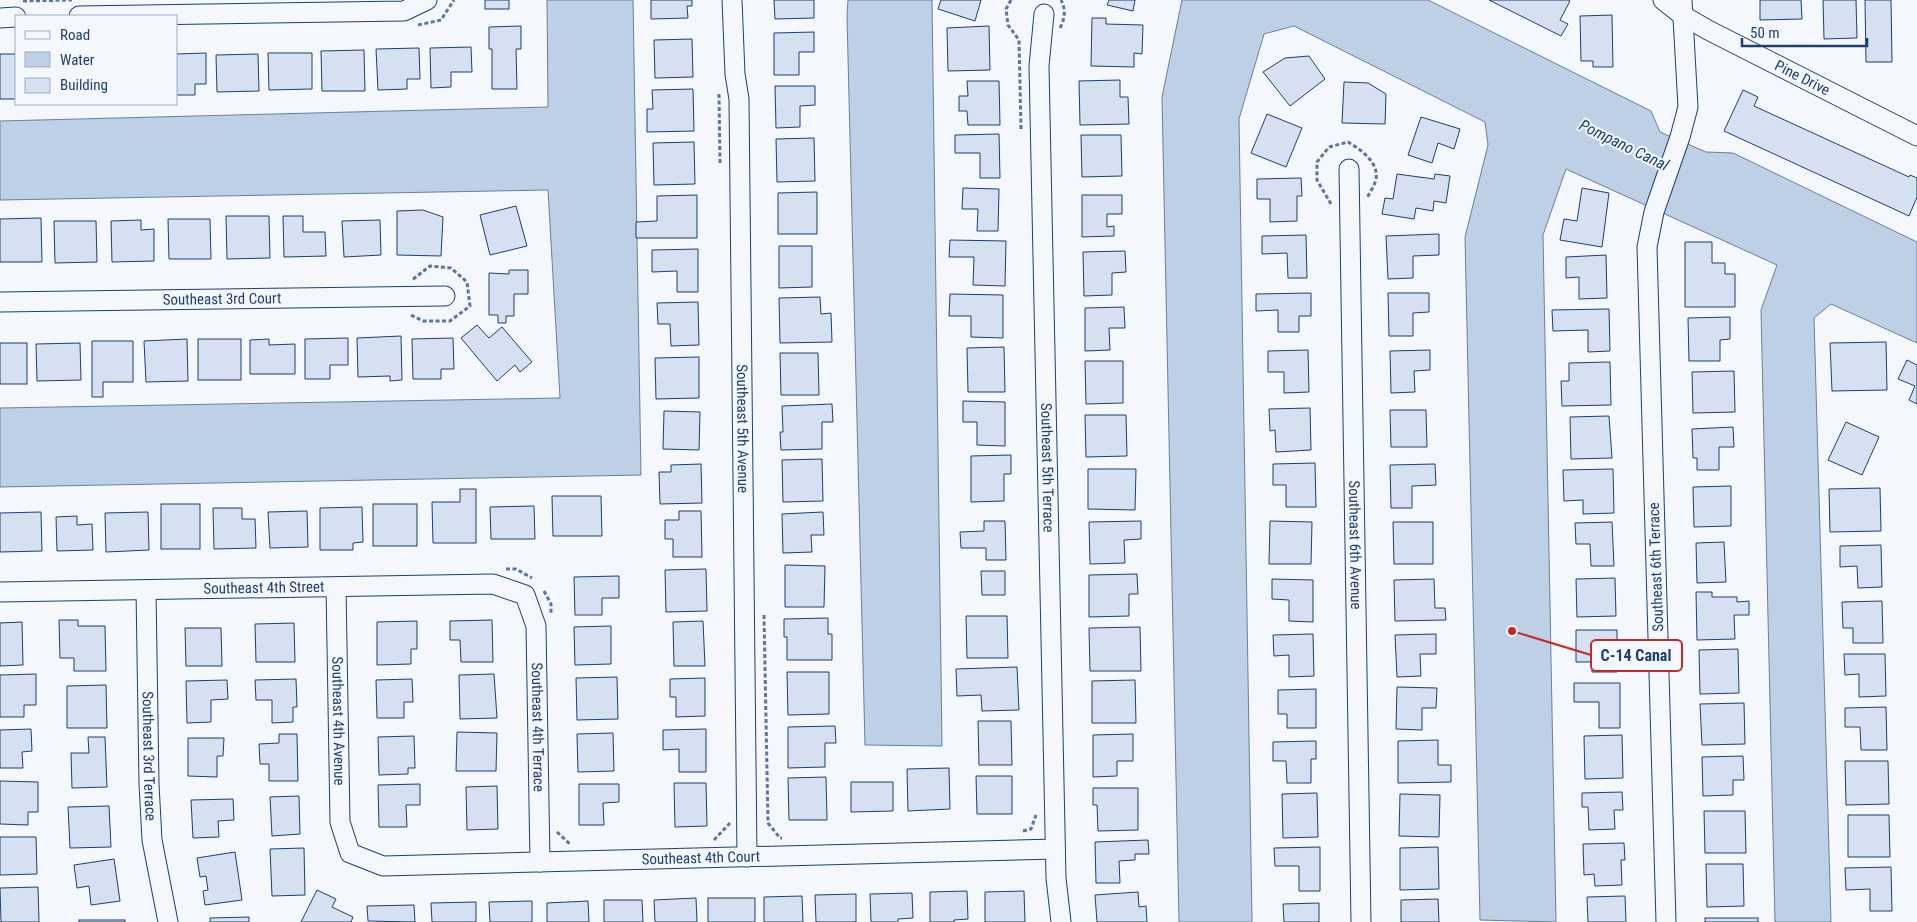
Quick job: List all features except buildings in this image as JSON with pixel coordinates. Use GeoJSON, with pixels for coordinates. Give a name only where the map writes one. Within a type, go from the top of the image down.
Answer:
{"type":"FeatureCollection","features":[{"type":"Feature","properties":{"kind":"street"},"geometry":{"type":"LineString","coordinates":[[89,15],[168,7],[404,11],[428,0]]}},
{"type":"Feature","properties":{"kind":"street","name":"Southeast 5th Avenue"},"geometry":{"type":"LineString","coordinates":[[732,0],[735,74],[740,99],[747,857]]}},
{"type":"Feature","properties":{"kind":"street","name":"Pine Drive"},"geometry":{"type":"LineString","coordinates":[[1663,0],[1682,7],[1917,136]]}},
{"type":"Feature","properties":{"kind":"street","name":"Southeast 6th Terrace"},"geometry":{"type":"LineString","coordinates":[[1666,922],[1647,247],[1654,212],[1688,107],[1682,7]]}},
{"type":"Feature","properties":{"kind":"street","name":"Southeast 5th Terrace"},"geometry":{"type":"LineString","coordinates":[[1044,14],[1039,66],[1055,849],[1061,922]]}},
{"type":"Feature","properties":{"kind":"street"},"geometry":{"type":"LineString","coordinates":[[0,18],[15,17]]}},
{"type":"Feature","properties":{"kind":"street","name":"Southeast 6th Avenue"},"geometry":{"type":"LineString","coordinates":[[1349,169],[1361,922]]}},
{"type":"Feature","properties":{"kind":"street","name":"Southeast 3rd Court"},"geometry":{"type":"LineString","coordinates":[[0,302],[445,296]]}},
{"type":"Feature","properties":{"kind":"street","name":"Southeast 4th Street"},"geometry":{"type":"LineString","coordinates":[[0,592],[493,584],[525,595]]}},
{"type":"Feature","properties":{"kind":"street","name":"Southeast 4th Avenue"},"geometry":{"type":"LineString","coordinates":[[336,586],[340,822],[350,853]]}},
{"type":"Feature","properties":{"kind":"street","name":"Southeast 3rd Terrace"},"geometry":{"type":"LineString","coordinates":[[146,590],[149,784],[152,840],[168,922]]}},
{"type":"Feature","properties":{"kind":"street","name":"Southeast 4th Terrace"},"geometry":{"type":"LineString","coordinates":[[525,595],[536,626],[540,862]]}},
{"type":"Feature","properties":{"kind":"street","name":"Southeast 4th Court"},"geometry":{"type":"LineString","coordinates":[[350,853],[383,866],[1055,849]]}},
{"type":"Feature","properties":{"kind":"path"},"geometry":{"type":"LineString","coordinates":[[20,1],[76,0]]}},
{"type":"Feature","properties":{"kind":"path"},"geometry":{"type":"LineString","coordinates":[[1011,0],[1006,9],[1008,25],[1019,40],[1021,132]]}},
{"type":"Feature","properties":{"kind":"path"},"geometry":{"type":"LineString","coordinates":[[719,90],[720,170]]}},
{"type":"Feature","properties":{"kind":"path"},"geometry":{"type":"LineString","coordinates":[[504,569],[516,569],[538,581]]}},
{"type":"Feature","properties":{"kind":"path"},"geometry":{"type":"LineString","coordinates":[[543,589],[551,604],[552,620]]}},
{"type":"Feature","properties":{"kind":"path"},"geometry":{"type":"LineString","coordinates":[[764,613],[768,823],[780,838],[789,838]]}},
{"type":"Feature","properties":{"kind":"path"},"geometry":{"type":"LineString","coordinates":[[1022,831],[1030,829],[1037,812]]}},
{"type":"Feature","properties":{"kind":"path"},"geometry":{"type":"LineString","coordinates":[[712,841],[733,819]]}},
{"type":"Feature","properties":{"kind":"path"},"geometry":{"type":"LineString","coordinates":[[557,825],[557,832],[572,846]]}},
{"type":"Feature","properties":{"kind":"water"},"geometry":{"type":"Polygon","coordinates":[[[547,0],[633,0],[641,475],[0,487],[0,408],[560,398],[548,190],[0,200],[0,121],[548,107],[547,0]]]}},
{"type":"Feature","properties":{"kind":"water"},"geometry":{"type":"Polygon","coordinates":[[[848,0],[932,0],[942,746],[865,745],[848,0]]]}},
{"type":"Feature","properties":{"kind":"water","name":"Pompano Canal"},"geometry":{"type":"Polygon","coordinates":[[[1182,0],[1428,0],[1651,111],[1660,132],[1706,152],[1733,153],[1917,242],[1917,343],[1831,304],[1814,318],[1831,922],[1775,922],[1761,310],[1777,265],[1566,169],[1543,235],[1556,922],[1480,920],[1465,237],[1488,145],[1485,122],[1294,26],[1264,34],[1239,119],[1252,922],[1179,922],[1162,97],[1182,0]]]}},
{"type":"Feature","properties":{"kind":"place","name":"C-14 Canal"},"geometry":{"type":"Point","coordinates":[1512,631]}}]}
